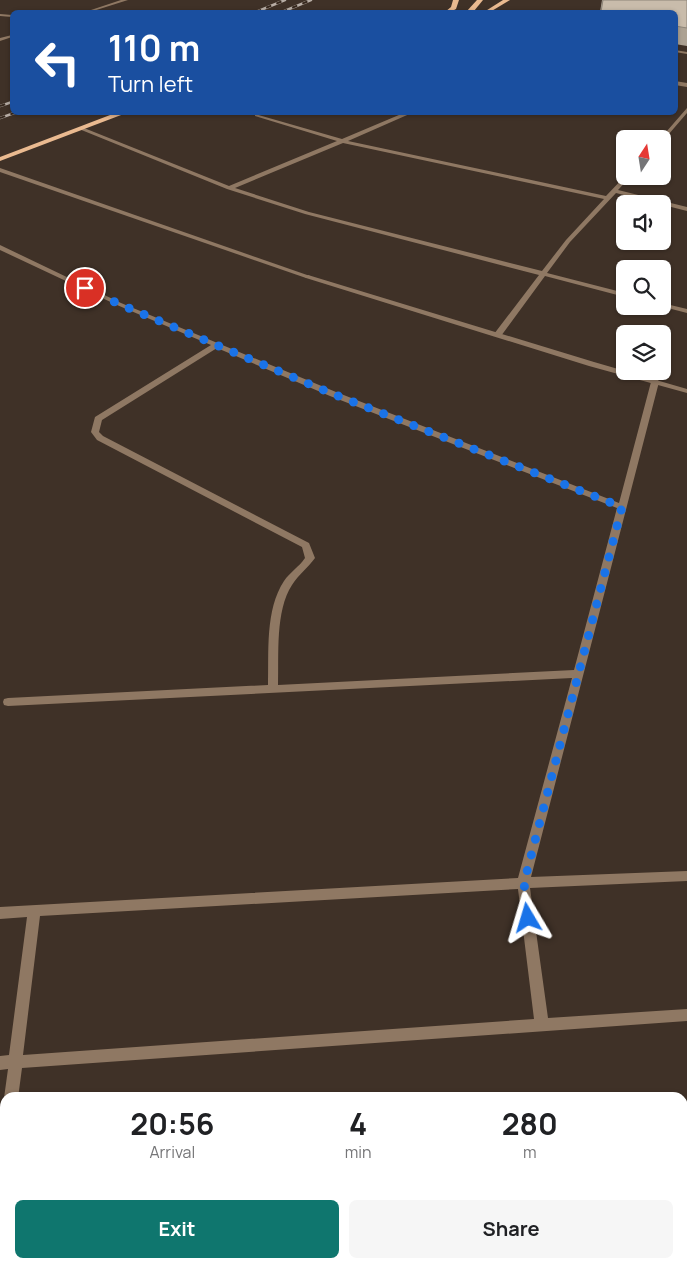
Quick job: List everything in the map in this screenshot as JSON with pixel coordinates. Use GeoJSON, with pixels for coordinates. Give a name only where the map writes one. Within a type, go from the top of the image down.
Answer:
{"type":"FeatureCollection","features":[{"type":"Feature","properties":{"kind":"main road"},"geometry":{"type":"LineString","coordinates":[[472,10],[480,0]]}},
{"type":"Feature","properties":{"kind":"main road"},"geometry":{"type":"LineString","coordinates":[[490,10],[506,0]]}},
{"type":"Feature","properties":{"kind":"main road"},"geometry":{"type":"LineString","coordinates":[[0,159],[118,115]]}},
{"type":"Feature","properties":{"kind":"street"},"geometry":{"type":"LineString","coordinates":[[94,10],[126,0]]}},
{"type":"Feature","properties":{"kind":"street"},"geometry":{"type":"LineString","coordinates":[[670,130],[687,110]]}},
{"type":"Feature","properties":{"kind":"street"},"geometry":{"type":"LineString","coordinates":[[257,115],[342,141],[608,198]]}},
{"type":"Feature","properties":{"kind":"street"},"geometry":{"type":"LineString","coordinates":[[229,188],[404,115]]}},
{"type":"Feature","properties":{"kind":"street"},"geometry":{"type":"LineString","coordinates":[[82,128],[229,188],[307,213],[616,293]]}},
{"type":"Feature","properties":{"kind":"street"},"geometry":{"type":"LineString","coordinates":[[0,170],[308,277],[406,305],[621,374],[687,391]]}},
{"type":"Feature","properties":{"kind":"street"},"geometry":{"type":"LineString","coordinates":[[498,334],[568,240],[620,185]]}},
{"type":"Feature","properties":{"kind":"street"},"geometry":{"type":"LineString","coordinates":[[615,191],[687,209]]}},
{"type":"Feature","properties":{"kind":"street"},"geometry":{"type":"LineString","coordinates":[[0,247],[119,304],[333,394],[622,507]]}},
{"type":"Feature","properties":{"kind":"street"},"geometry":{"type":"LineString","coordinates":[[671,307],[687,311]]}},
{"type":"Feature","properties":{"kind":"street"},"geometry":{"type":"LineString","coordinates":[[216,345],[98,419],[95,432],[100,438],[306,545],[310,558],[306,566],[285,586],[276,615],[273,689]]}},
{"type":"Feature","properties":{"kind":"street"},"geometry":{"type":"LineString","coordinates":[[542,1025],[524,883],[655,382]]}},
{"type":"Feature","properties":{"kind":"street"},"geometry":{"type":"LineString","coordinates":[[8,702],[578,674]]}},
{"type":"Feature","properties":{"kind":"street"},"geometry":{"type":"LineString","coordinates":[[0,913],[524,883],[687,876]]}},
{"type":"Feature","properties":{"kind":"street"},"geometry":{"type":"LineString","coordinates":[[12,1092],[34,912]]}},
{"type":"Feature","properties":{"kind":"street"},"geometry":{"type":"LineString","coordinates":[[0,1063],[687,1015]]}},
{"type":"Feature","properties":{"kind":"building"},"geometry":{"type":"Polygon","coordinates":[[[603,0],[687,0],[687,28],[678,26],[678,10],[601,10],[603,0]]]}},
{"type":"Feature","properties":{"kind":"railway"},"geometry":{"type":"LineString","coordinates":[[261,10],[285,0]]}},
{"type":"Feature","properties":{"kind":"railway"},"geometry":{"type":"LineString","coordinates":[[287,10],[311,0]]}},
{"type":"Feature","properties":{"kind":"railway"},"geometry":{"type":"LineString","coordinates":[[0,106],[10,103]]}},
{"type":"Feature","properties":{"kind":"railway"},"geometry":{"type":"LineString","coordinates":[[0,118],[10,114]]}},
{"type":"Feature","properties":{"kind":"route"},"geometry":{"type":"LineString","coordinates":[[85,288],[333,394],[622,507],[524,883],[528,918]]}}]}
